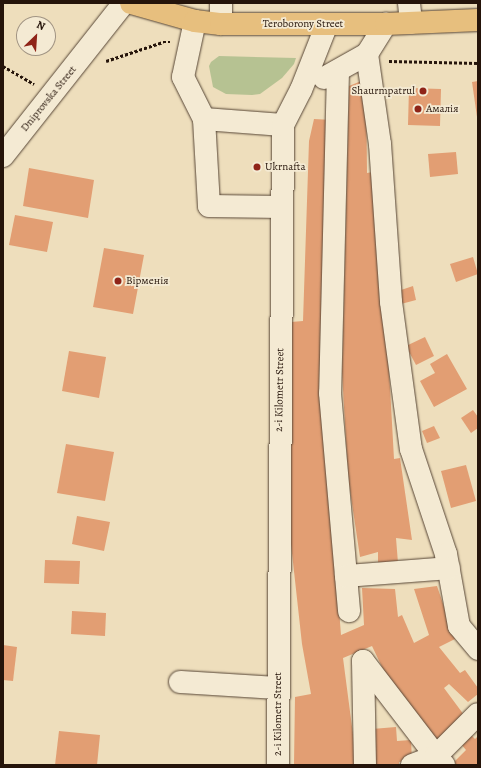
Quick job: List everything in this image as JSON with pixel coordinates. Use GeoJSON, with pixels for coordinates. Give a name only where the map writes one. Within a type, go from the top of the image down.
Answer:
{"type":"FeatureCollection","features":[{"type":"Feature","properties":{"kind":"main road","name":"Teroborony Street"},"geometry":{"type":"LineString","coordinates":[[132,3],[195,21],[221,13],[327,24],[386,24],[410,13],[478,20]]}},
{"type":"Feature","properties":{"kind":"street","name":"Dniprovska Street"},"geometry":{"type":"LineString","coordinates":[[3,156],[95,42],[124,3]]}},
{"type":"Feature","properties":{"kind":"street"},"geometry":{"type":"LineString","coordinates":[[195,21],[183,77],[204,119],[209,206],[282,206]]}},
{"type":"Feature","properties":{"kind":"street","name":"2-i Kilometr Street"},"geometry":{"type":"LineString","coordinates":[[278,765],[283,124],[301,90],[327,24]]}},
{"type":"Feature","properties":{"kind":"street"},"geometry":{"type":"LineString","coordinates":[[301,90],[338,71],[368,51],[386,24]]}},
{"type":"Feature","properties":{"kind":"street"},"geometry":{"type":"LineString","coordinates":[[368,51],[380,144],[391,302],[411,449],[449,568],[459,626],[478,649]]}},
{"type":"Feature","properties":{"kind":"street"},"geometry":{"type":"LineString","coordinates":[[338,71],[330,393],[349,611]]}},
{"type":"Feature","properties":{"kind":"street"},"geometry":{"type":"LineString","coordinates":[[204,119],[283,124]]}},
{"type":"Feature","properties":{"kind":"street"},"geometry":{"type":"LineString","coordinates":[[346,576],[449,568]]}},
{"type":"Feature","properties":{"kind":"street"},"geometry":{"type":"LineString","coordinates":[[365,765],[363,661],[440,761]]}},
{"type":"Feature","properties":{"kind":"street"},"geometry":{"type":"LineString","coordinates":[[180,682],[278,688]]}},
{"type":"Feature","properties":{"kind":"street"},"geometry":{"type":"LineString","coordinates":[[412,765],[440,761],[478,714]]}},
{"type":"Feature","properties":{"kind":"path"},"geometry":{"type":"LineString","coordinates":[[104,62],[163,42],[190,43]]}},
{"type":"Feature","properties":{"kind":"path"},"geometry":{"type":"LineString","coordinates":[[368,51],[379,61],[478,63]]}},
{"type":"Feature","properties":{"kind":"green space"},"geometry":{"type":"Polygon","coordinates":[[[219,56],[296,58],[294,64],[282,78],[260,94],[252,95],[226,94],[213,87],[209,66],[211,62],[219,56]]]}},
{"type":"Feature","properties":{"kind":"building"},"geometry":{"type":"Polygon","coordinates":[[[366,79],[367,173],[378,171],[394,459],[400,458],[412,540],[396,538],[398,563],[378,563],[378,552],[360,557],[348,477],[342,372],[349,86],[366,79]]]}},
{"type":"Feature","properties":{"kind":"building"},"geometry":{"type":"Polygon","coordinates":[[[478,81],[478,117],[477,117],[472,82],[478,81]]]}},
{"type":"Feature","properties":{"kind":"building"},"geometry":{"type":"Polygon","coordinates":[[[409,88],[441,89],[440,126],[408,125],[409,88]]]}},
{"type":"Feature","properties":{"kind":"building"},"geometry":{"type":"Polygon","coordinates":[[[314,119],[332,120],[320,367],[341,635],[364,625],[362,588],[395,589],[398,617],[402,615],[414,643],[429,635],[414,589],[437,586],[455,639],[439,647],[460,673],[465,670],[478,688],[478,694],[468,702],[449,684],[444,688],[467,719],[439,743],[391,686],[372,646],[343,658],[357,765],[294,765],[295,697],[311,694],[302,644],[290,535],[291,322],[303,321],[309,141],[314,119]]]}},
{"type":"Feature","properties":{"kind":"building"},"geometry":{"type":"Polygon","coordinates":[[[456,152],[458,174],[430,177],[428,154],[456,152]]]}},
{"type":"Feature","properties":{"kind":"building"},"geometry":{"type":"Polygon","coordinates":[[[29,168],[94,180],[88,218],[23,206],[29,168]]]}},
{"type":"Feature","properties":{"kind":"building"},"geometry":{"type":"Polygon","coordinates":[[[15,215],[53,222],[47,252],[9,245],[15,215]]]}},
{"type":"Feature","properties":{"kind":"building","name":"Вірменія"},"geometry":{"type":"Polygon","coordinates":[[[104,248],[144,255],[133,314],[93,307],[104,248]]]}},
{"type":"Feature","properties":{"kind":"building"},"geometry":{"type":"Polygon","coordinates":[[[473,257],[478,274],[456,282],[450,264],[473,257]]]}},
{"type":"Feature","properties":{"kind":"building"},"geometry":{"type":"Polygon","coordinates":[[[413,286],[416,300],[401,304],[398,291],[413,286]]]}},
{"type":"Feature","properties":{"kind":"building"},"geometry":{"type":"Polygon","coordinates":[[[425,337],[434,356],[416,365],[406,346],[425,337]]]}},
{"type":"Feature","properties":{"kind":"building"},"geometry":{"type":"Polygon","coordinates":[[[69,351],[106,357],[99,398],[62,391],[69,351]]]}},
{"type":"Feature","properties":{"kind":"building"},"geometry":{"type":"Polygon","coordinates":[[[447,354],[467,389],[434,407],[420,381],[435,373],[430,364],[447,354]]]}},
{"type":"Feature","properties":{"kind":"building"},"geometry":{"type":"Polygon","coordinates":[[[473,410],[478,417],[478,428],[471,433],[461,418],[473,410]]]}},
{"type":"Feature","properties":{"kind":"building"},"geometry":{"type":"Polygon","coordinates":[[[434,426],[440,438],[427,443],[422,431],[434,426]]]}},
{"type":"Feature","properties":{"kind":"building"},"geometry":{"type":"Polygon","coordinates":[[[66,444],[114,452],[105,501],[57,493],[66,444]]]}},
{"type":"Feature","properties":{"kind":"building"},"geometry":{"type":"Polygon","coordinates":[[[466,465],[476,501],[451,508],[441,471],[466,465]]]}},
{"type":"Feature","properties":{"kind":"building"},"geometry":{"type":"Polygon","coordinates":[[[77,516],[110,522],[104,551],[72,544],[77,516]]]}},
{"type":"Feature","properties":{"kind":"building"},"geometry":{"type":"Polygon","coordinates":[[[45,560],[80,561],[79,584],[44,583],[45,560]]]}},
{"type":"Feature","properties":{"kind":"building"},"geometry":{"type":"Polygon","coordinates":[[[72,611],[106,613],[105,636],[71,634],[72,611]]]}},
{"type":"Feature","properties":{"kind":"building"},"geometry":{"type":"Polygon","coordinates":[[[3,645],[17,647],[13,681],[3,680],[3,645]]]}},
{"type":"Feature","properties":{"kind":"building"},"geometry":{"type":"Polygon","coordinates":[[[396,727],[397,741],[411,740],[412,761],[399,762],[399,765],[375,765],[372,729],[396,727]]]}},
{"type":"Feature","properties":{"kind":"building"},"geometry":{"type":"Polygon","coordinates":[[[59,731],[100,735],[97,765],[55,765],[59,731]]]}},
{"type":"Feature","properties":{"kind":"building"},"geometry":{"type":"Polygon","coordinates":[[[471,735],[475,739],[478,736],[478,765],[457,765],[454,762],[466,750],[461,744],[471,735]]]}},
{"type":"Feature","properties":{"kind":"place","name":"Shaurmpatrul"},"geometry":{"type":"Point","coordinates":[423,91]}},
{"type":"Feature","properties":{"kind":"place","name":"Амалія"},"geometry":{"type":"Point","coordinates":[418,109]}},
{"type":"Feature","properties":{"kind":"place","name":"Ukrnafta"},"geometry":{"type":"Point","coordinates":[257,167]}},
{"type":"Feature","properties":{"kind":"place","name":"Вірменія"},"geometry":{"type":"Point","coordinates":[118,281]}}]}
